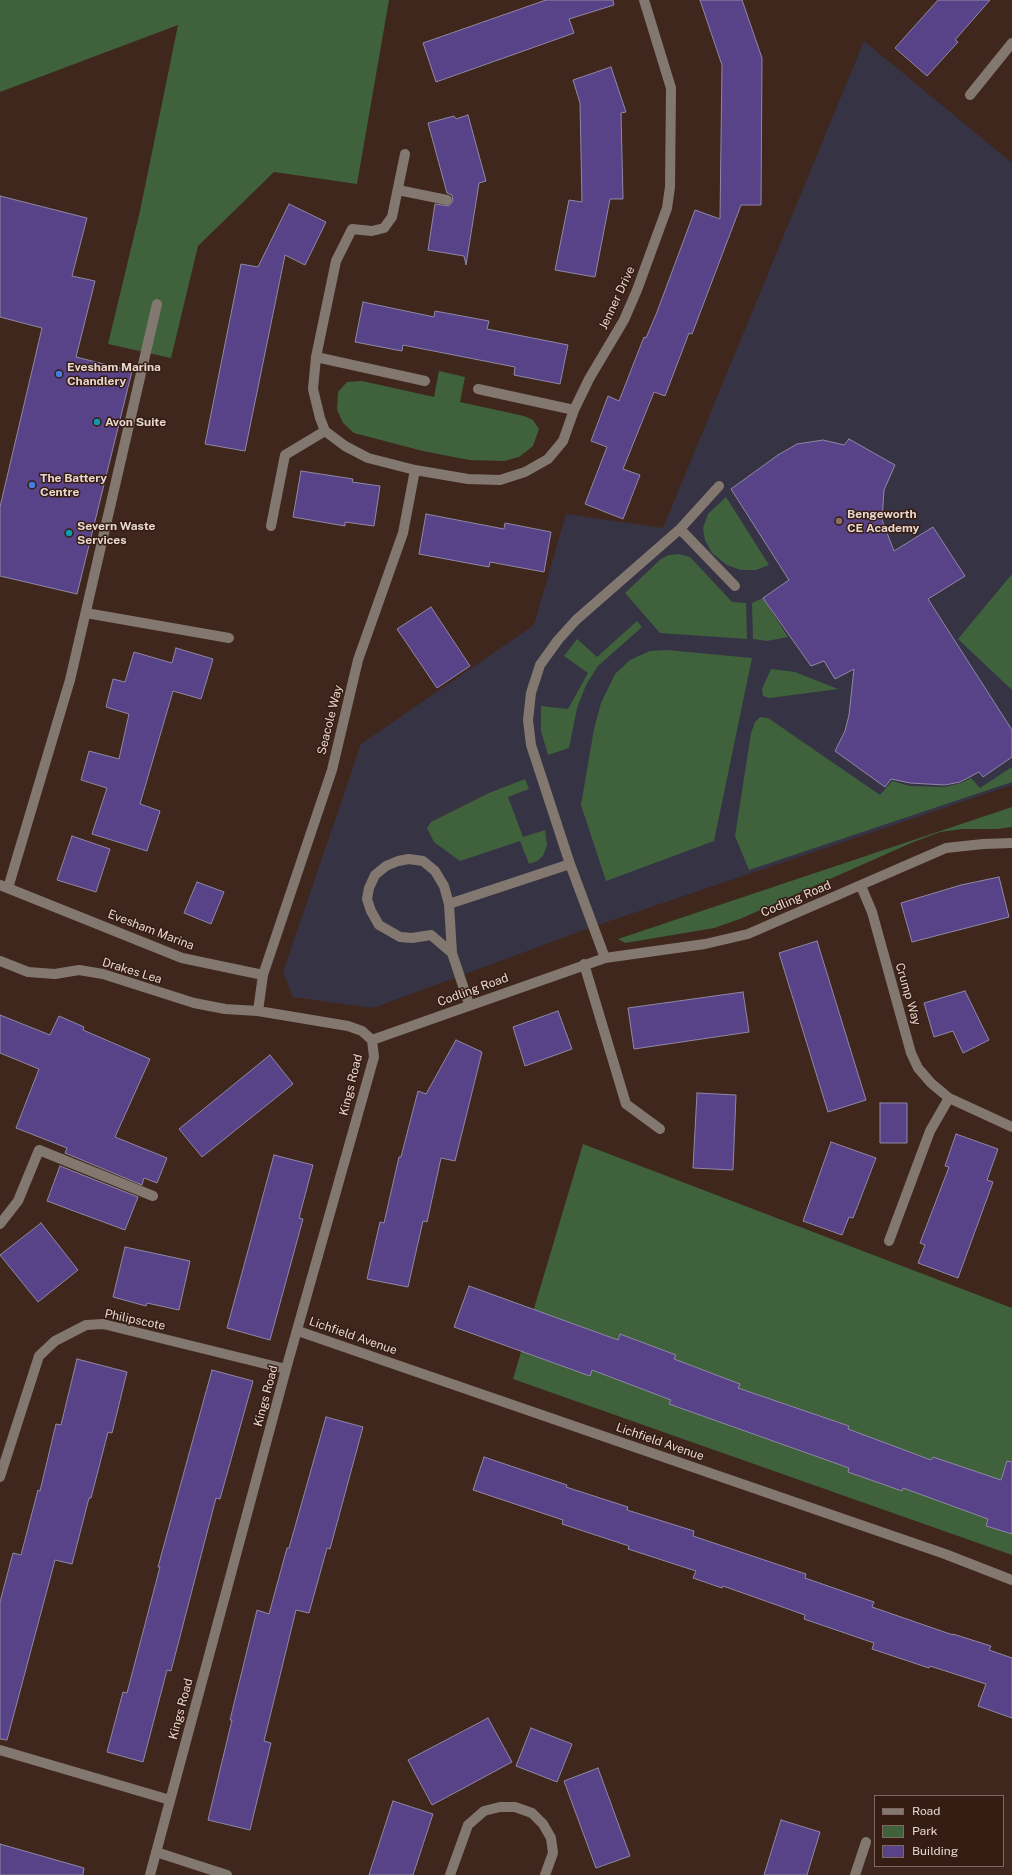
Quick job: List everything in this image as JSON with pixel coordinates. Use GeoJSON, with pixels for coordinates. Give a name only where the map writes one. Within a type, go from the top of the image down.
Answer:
{"type":"FeatureCollection","features":[{"type":"Feature","properties":{"kind":"street","name":"Jenner Drive"},"geometry":{"type":"LineString","coordinates":[[325,431],[345,446],[368,458],[415,470],[468,479],[500,480],[525,472],[548,459],[563,441],[574,410],[589,379],[624,320],[637,290],[668,201],[670,187],[671,88],[644,0]]}},
{"type":"Feature","properties":{"kind":"street"},"geometry":{"type":"LineString","coordinates":[[970,95],[1012,43]]}},
{"type":"Feature","properties":{"kind":"street"},"geometry":{"type":"LineString","coordinates":[[271,526],[285,455],[325,431],[312,389],[323,320],[336,261],[352,229],[372,231],[384,228],[392,217],[405,154]]}},
{"type":"Feature","properties":{"kind":"street"},"geometry":{"type":"LineString","coordinates":[[398,190],[447,200]]}},
{"type":"Feature","properties":{"kind":"street"},"geometry":{"type":"LineString","coordinates":[[4,887],[70,680],[157,304]]}},
{"type":"Feature","properties":{"kind":"street"},"geometry":{"type":"LineString","coordinates":[[316,358],[425,381]]}},
{"type":"Feature","properties":{"kind":"street"},"geometry":{"type":"LineString","coordinates":[[478,389],[574,410]]}},
{"type":"Feature","properties":{"kind":"street","name":"Seacole Way"},"geometry":{"type":"LineString","coordinates":[[263,975],[332,770],[358,660],[403,534],[415,470]]}},
{"type":"Feature","properties":{"kind":"street"},"geometry":{"type":"LineString","coordinates":[[605,958],[570,864],[531,745],[528,720],[530,700],[540,665],[558,640],[576,620],[680,529],[719,486]]}},
{"type":"Feature","properties":{"kind":"street"},"geometry":{"type":"LineString","coordinates":[[680,529],[735,586]]}},
{"type":"Feature","properties":{"kind":"street"},"geometry":{"type":"LineString","coordinates":[[86,613],[229,638]]}},
{"type":"Feature","properties":{"kind":"street","name":"Codling Road"},"geometry":{"type":"LineString","coordinates":[[372,1040],[469,1004],[605,958],[705,944],[748,934],[946,848],[982,844],[1012,843]]}},
{"type":"Feature","properties":{"kind":"street"},"geometry":{"type":"LineString","coordinates":[[452,953],[431,935],[412,938],[400,937],[379,925],[371,912],[367,899],[369,888],[375,875],[386,866],[408,859],[423,861],[435,871],[444,886],[449,904],[452,953],[469,1004]]}},
{"type":"Feature","properties":{"kind":"street"},"geometry":{"type":"LineString","coordinates":[[449,904],[570,864]]}},
{"type":"Feature","properties":{"kind":"street","name":"Crump Way"},"geometry":{"type":"LineString","coordinates":[[860,886],[872,912],[911,1052],[918,1068],[931,1083],[949,1098],[1012,1127]]}},
{"type":"Feature","properties":{"kind":"street","name":"Evesham Marina"},"geometry":{"type":"LineString","coordinates":[[4,887],[182,958],[263,975]]}},
{"type":"Feature","properties":{"kind":"street","name":"Drakes Lea"},"geometry":{"type":"LineString","coordinates":[[0,961],[28,972],[55,974],[79,970],[103,974],[194,1003],[225,1009],[258,1011]]}},
{"type":"Feature","properties":{"kind":"street"},"geometry":{"type":"LineString","coordinates":[[584,964],[626,1104],[660,1129]]}},
{"type":"Feature","properties":{"kind":"street"},"geometry":{"type":"LineString","coordinates":[[258,1011],[263,975]]}},
{"type":"Feature","properties":{"kind":"street","name":"Kings Road"},"geometry":{"type":"LineString","coordinates":[[150,1875],[286,1369],[298,1331],[374,1057],[372,1040],[362,1031],[348,1026],[258,1011]]}},
{"type":"Feature","properties":{"kind":"street"},"geometry":{"type":"LineString","coordinates":[[889,1241],[930,1131],[949,1098]]}},
{"type":"Feature","properties":{"kind":"street"},"geometry":{"type":"LineString","coordinates":[[0,1224],[18,1202],[39,1150],[153,1196]]}},
{"type":"Feature","properties":{"kind":"street","name":"Philipscote"},"geometry":{"type":"LineString","coordinates":[[0,1477],[40,1356],[55,1341],[86,1325],[103,1324],[286,1369]]}},
{"type":"Feature","properties":{"kind":"street","name":"Lichfield Avenue"},"geometry":{"type":"LineString","coordinates":[[298,1331],[945,1554],[1012,1580]]}},
{"type":"Feature","properties":{"kind":"street"},"geometry":{"type":"LineString","coordinates":[[0,1750],[170,1800]]}},
{"type":"Feature","properties":{"kind":"street"},"geometry":{"type":"LineString","coordinates":[[450,1875],[468,1825],[484,1812],[500,1807],[515,1807],[532,1813],[543,1824],[551,1838],[553,1853],[545,1875]]}},
{"type":"Feature","properties":{"kind":"street"},"geometry":{"type":"LineString","coordinates":[[855,1875],[866,1842]]}},
{"type":"Feature","properties":{"kind":"street"},"geometry":{"type":"LineString","coordinates":[[156,1852],[227,1875]]}},
{"type":"Feature","properties":{"kind":"shaded area","name":"Bengeworth CE Academy"},"geometry":{"type":"Polygon","coordinates":[[[864,41],[1012,163],[1012,785],[592,927],[373,1008],[293,997],[283,972],[361,744],[534,625],[566,514],[663,528],[864,41]]]}},
{"type":"Feature","properties":{"kind":"green space"},"geometry":{"type":"Polygon","coordinates":[[[0,0],[389,0],[357,184],[274,172],[198,246],[171,358],[108,344],[140,211],[178,25],[0,92],[0,0]]]}},
{"type":"Feature","properties":{"kind":"green space"},"geometry":{"type":"Polygon","coordinates":[[[439,371],[465,377],[460,402],[524,416],[533,420],[539,429],[533,446],[519,457],[504,461],[469,460],[423,451],[354,433],[343,423],[337,410],[338,392],[347,382],[362,381],[434,397],[439,371]]]}},
{"type":"Feature","properties":{"kind":"green space"},"geometry":{"type":"Polygon","coordinates":[[[726,497],[769,565],[756,570],[741,570],[727,565],[712,553],[705,540],[703,528],[708,514],[726,497]]]}},
{"type":"Feature","properties":{"kind":"green space"},"geometry":{"type":"Polygon","coordinates":[[[679,554],[690,557],[732,602],[746,603],[747,639],[660,633],[625,593],[661,559],[669,555],[679,554]]]}},
{"type":"Feature","properties":{"kind":"green space"},"geometry":{"type":"Polygon","coordinates":[[[1012,574],[1012,690],[958,639],[1012,574]]]}},
{"type":"Feature","properties":{"kind":"green space"},"geometry":{"type":"Polygon","coordinates":[[[763,598],[788,637],[767,641],[753,639],[752,603],[763,598]]]}},
{"type":"Feature","properties":{"kind":"green space"},"geometry":{"type":"Polygon","coordinates":[[[637,621],[642,627],[598,666],[586,685],[577,708],[569,748],[548,755],[541,731],[541,706],[568,709],[588,673],[564,656],[577,639],[597,657],[637,621]]]}},
{"type":"Feature","properties":{"kind":"green space"},"geometry":{"type":"Polygon","coordinates":[[[667,650],[752,658],[714,841],[606,881],[581,805],[594,729],[601,703],[615,674],[630,660],[650,651],[667,650]]]}},
{"type":"Feature","properties":{"kind":"green space"},"geometry":{"type":"Polygon","coordinates":[[[771,669],[795,672],[838,689],[770,698],[763,696],[762,689],[771,669]]]}},
{"type":"Feature","properties":{"kind":"green space"},"geometry":{"type":"Polygon","coordinates":[[[760,717],[768,718],[880,795],[892,781],[910,786],[945,787],[961,783],[971,778],[980,788],[1012,767],[1012,782],[749,870],[735,836],[751,733],[755,722],[760,717]]]}},
{"type":"Feature","properties":{"kind":"green space"},"geometry":{"type":"Polygon","coordinates":[[[525,779],[529,789],[508,797],[523,837],[545,830],[547,845],[543,856],[537,861],[529,864],[520,841],[460,861],[434,842],[427,828],[431,822],[489,793],[525,779]]]}},
{"type":"Feature","properties":{"kind":"green space"},"geometry":{"type":"Polygon","coordinates":[[[1012,807],[1012,827],[997,829],[962,829],[940,832],[911,843],[740,919],[714,928],[625,943],[618,939],[1012,807]]]}},
{"type":"Feature","properties":{"kind":"green space"},"geometry":{"type":"Polygon","coordinates":[[[583,1144],[1012,1308],[1012,1555],[513,1379],[583,1144]]]}},
{"type":"Feature","properties":{"kind":"building"},"geometry":{"type":"Polygon","coordinates":[[[546,0],[613,0],[614,5],[569,19],[574,33],[436,82],[423,43],[546,0]]]}},
{"type":"Feature","properties":{"kind":"building"},"geometry":{"type":"Polygon","coordinates":[[[700,0],[742,0],[762,58],[761,205],[741,205],[692,334],[689,333],[665,396],[654,392],[623,469],[640,475],[623,519],[585,504],[607,447],[591,441],[608,396],[619,401],[644,337],[646,338],[657,312],[695,210],[720,219],[722,65],[700,0]]]}},
{"type":"Feature","properties":{"kind":"building"},"geometry":{"type":"Polygon","coordinates":[[[938,0],[990,0],[955,40],[958,42],[927,76],[895,48],[938,0]]]}},
{"type":"Feature","properties":{"kind":"building"},"geometry":{"type":"Polygon","coordinates":[[[611,67],[626,112],[621,113],[623,199],[610,199],[595,277],[555,270],[569,200],[582,202],[580,103],[573,80],[611,67]]]}},
{"type":"Feature","properties":{"kind":"building"},"geometry":{"type":"Polygon","coordinates":[[[468,115],[486,181],[479,183],[466,265],[464,256],[428,250],[435,204],[449,206],[453,201],[452,195],[447,193],[428,123],[454,116],[456,119],[468,115]]]}},
{"type":"Feature","properties":{"kind":"building"},"geometry":{"type":"Polygon","coordinates":[[[0,196],[87,218],[72,276],[95,281],[76,357],[132,371],[77,594],[0,576],[0,507],[42,328],[0,317],[0,196]]]}},
{"type":"Feature","properties":{"kind":"building"},"geometry":{"type":"Polygon","coordinates":[[[289,204],[326,222],[305,265],[285,255],[245,451],[205,444],[241,264],[258,267],[289,204]]]}},
{"type":"Feature","properties":{"kind":"building"},"geometry":{"type":"Polygon","coordinates":[[[363,302],[434,317],[435,311],[489,321],[487,329],[568,345],[560,384],[514,375],[515,367],[403,345],[402,351],[355,342],[363,302]]]}},
{"type":"Feature","properties":{"kind":"building"},"geometry":{"type":"Polygon","coordinates":[[[849,439],[895,465],[884,490],[882,520],[894,551],[933,527],[965,576],[928,599],[1012,730],[1012,757],[983,777],[979,772],[960,782],[945,785],[910,783],[891,779],[885,787],[835,751],[845,731],[849,715],[854,669],[835,679],[824,661],[811,666],[763,598],[789,580],[731,489],[778,455],[797,444],[823,440],[844,445],[849,439]]]}},
{"type":"Feature","properties":{"kind":"building"},"geometry":{"type":"Polygon","coordinates":[[[301,471],[353,479],[352,482],[380,486],[374,526],[345,522],[345,526],[293,517],[301,471]]]}},
{"type":"Feature","properties":{"kind":"building"},"geometry":{"type":"Polygon","coordinates":[[[426,514],[504,529],[505,523],[551,532],[544,572],[490,562],[489,567],[419,554],[426,514]]]}},
{"type":"Feature","properties":{"kind":"building"},"geometry":{"type":"Polygon","coordinates":[[[431,607],[470,666],[437,688],[397,629],[431,607]]]}},
{"type":"Feature","properties":{"kind":"building"},"geometry":{"type":"Polygon","coordinates":[[[176,648],[213,659],[201,699],[173,691],[140,804],[160,811],[147,851],[92,834],[107,788],[81,780],[89,751],[119,759],[129,714],[106,707],[113,679],[125,682],[134,652],[172,663],[176,648]]]}},
{"type":"Feature","properties":{"kind":"building"},"geometry":{"type":"Polygon","coordinates":[[[72,836],[110,849],[96,892],[57,880],[72,836]]]}},
{"type":"Feature","properties":{"kind":"building"},"geometry":{"type":"Polygon","coordinates":[[[999,877],[1009,917],[912,942],[901,903],[961,885],[999,877]]]}},
{"type":"Feature","properties":{"kind":"building"},"geometry":{"type":"Polygon","coordinates":[[[197,882],[224,892],[211,924],[184,913],[197,882]]]}},
{"type":"Feature","properties":{"kind":"building"},"geometry":{"type":"Polygon","coordinates":[[[817,941],[866,1100],[828,1112],[779,953],[817,941]]]}},
{"type":"Feature","properties":{"kind":"building"},"geometry":{"type":"Polygon","coordinates":[[[965,991],[989,1040],[963,1053],[953,1031],[934,1037],[924,1003],[965,991]]]}},
{"type":"Feature","properties":{"kind":"building"},"geometry":{"type":"Polygon","coordinates":[[[743,992],[749,1032],[634,1049],[628,1008],[743,992]]]}},
{"type":"Feature","properties":{"kind":"building"},"geometry":{"type":"Polygon","coordinates":[[[558,1011],[572,1049],[525,1066],[513,1027],[558,1011]]]}},
{"type":"Feature","properties":{"kind":"building"},"geometry":{"type":"Polygon","coordinates":[[[0,1015],[50,1035],[59,1016],[84,1027],[83,1030],[150,1059],[115,1137],[167,1158],[157,1183],[144,1178],[142,1185],[65,1153],[67,1148],[16,1128],[39,1069],[0,1053],[0,1015]]]}},
{"type":"Feature","properties":{"kind":"building"},"geometry":{"type":"Polygon","coordinates":[[[456,1040],[482,1052],[455,1161],[441,1158],[427,1222],[423,1221],[408,1287],[367,1279],[380,1222],[384,1223],[399,1157],[401,1157],[418,1091],[426,1094],[456,1040]]]}},
{"type":"Feature","properties":{"kind":"building"},"geometry":{"type":"Polygon","coordinates":[[[270,1055],[293,1084],[202,1157],[179,1129],[270,1055]]]}},
{"type":"Feature","properties":{"kind":"building"},"geometry":{"type":"Polygon","coordinates":[[[697,1093],[736,1095],[733,1170],[693,1168],[697,1093]]]}},
{"type":"Feature","properties":{"kind":"building"},"geometry":{"type":"Polygon","coordinates":[[[880,1103],[907,1103],[907,1143],[880,1143],[880,1103]]]}},
{"type":"Feature","properties":{"kind":"building"},"geometry":{"type":"Polygon","coordinates":[[[956,1134],[998,1149],[987,1180],[993,1182],[958,1278],[918,1263],[925,1245],[920,1243],[949,1167],[945,1166],[956,1134]]]}},
{"type":"Feature","properties":{"kind":"building"},"geometry":{"type":"Polygon","coordinates":[[[831,1142],[876,1158],[853,1218],[849,1217],[842,1235],[803,1221],[831,1142]]]}},
{"type":"Feature","properties":{"kind":"building"},"geometry":{"type":"Polygon","coordinates":[[[274,1155],[313,1165],[299,1218],[303,1219],[270,1340],[227,1328],[274,1155]]]}},
{"type":"Feature","properties":{"kind":"building"},"geometry":{"type":"Polygon","coordinates":[[[60,1166],[138,1197],[125,1230],[47,1201],[60,1166]]]}},
{"type":"Feature","properties":{"kind":"building"},"geometry":{"type":"Polygon","coordinates":[[[41,1223],[78,1270],[38,1302],[0,1255],[41,1223]]]}},
{"type":"Feature","properties":{"kind":"building"},"geometry":{"type":"Polygon","coordinates":[[[125,1247],[190,1261],[179,1310],[147,1303],[146,1306],[113,1297],[125,1247]]]}},
{"type":"Feature","properties":{"kind":"building"},"geometry":{"type":"Polygon","coordinates":[[[469,1286],[618,1340],[620,1334],[676,1355],[674,1359],[740,1384],[738,1388],[849,1426],[848,1429],[931,1460],[933,1457],[1001,1480],[1007,1461],[1012,1462],[1012,1534],[986,1526],[988,1519],[903,1488],[902,1491],[848,1472],[849,1468],[669,1404],[671,1400],[592,1370],[590,1376],[454,1327],[469,1286]]]}},
{"type":"Feature","properties":{"kind":"building"},"geometry":{"type":"Polygon","coordinates":[[[77,1359],[127,1372],[112,1433],[108,1432],[72,1564],[55,1560],[7,1740],[0,1739],[0,1602],[13,1553],[21,1555],[38,1490],[40,1491],[56,1424],[61,1425],[77,1359]]]}},
{"type":"Feature","properties":{"kind":"building"},"geometry":{"type":"Polygon","coordinates":[[[212,1370],[253,1381],[220,1499],[216,1498],[171,1671],[167,1670],[143,1762],[107,1752],[123,1692],[127,1693],[160,1567],[158,1567],[212,1370]]]}},
{"type":"Feature","properties":{"kind":"building"},"geometry":{"type":"Polygon","coordinates":[[[326,1417],[363,1427],[330,1549],[327,1548],[309,1613],[296,1610],[264,1741],[271,1743],[250,1830],[208,1820],[232,1720],[230,1720],[257,1610],[269,1614],[326,1417]]]}},
{"type":"Feature","properties":{"kind":"building"},"geometry":{"type":"Polygon","coordinates":[[[484,1457],[567,1485],[566,1487],[628,1507],[627,1510],[694,1531],[693,1536],[806,1574],[805,1578],[874,1602],[872,1607],[953,1635],[991,1646],[989,1650],[1012,1658],[1012,1718],[978,1706],[986,1684],[930,1666],[929,1668],[872,1649],[874,1643],[804,1619],[805,1615],[723,1586],[722,1588],[693,1578],[696,1571],[628,1549],[629,1546],[562,1524],[563,1520],[473,1490],[484,1457]]]}},
{"type":"Feature","properties":{"kind":"building"},"geometry":{"type":"Polygon","coordinates":[[[488,1718],[512,1762],[432,1805],[408,1760],[488,1718]]]}},
{"type":"Feature","properties":{"kind":"building"},"geometry":{"type":"Polygon","coordinates":[[[531,1728],[572,1744],[557,1782],[516,1766],[531,1728]]]}},
{"type":"Feature","properties":{"kind":"building"},"geometry":{"type":"Polygon","coordinates":[[[598,1768],[630,1856],[596,1868],[564,1781],[598,1768]]]}},
{"type":"Feature","properties":{"kind":"building"},"geometry":{"type":"Polygon","coordinates":[[[393,1801],[433,1814],[413,1875],[369,1875],[393,1801]]]}},
{"type":"Feature","properties":{"kind":"building"},"geometry":{"type":"Polygon","coordinates":[[[781,1820],[820,1832],[807,1875],[764,1875],[781,1820]]]}},
{"type":"Feature","properties":{"kind":"building"},"geometry":{"type":"Polygon","coordinates":[[[0,1844],[84,1868],[83,1875],[0,1875],[0,1844]]]}},
{"type":"Feature","properties":{"kind":"place","name":"Evesham Marina Chandlery"},"geometry":{"type":"Point","coordinates":[59,374]}},
{"type":"Feature","properties":{"kind":"place","name":"Avon Suite"},"geometry":{"type":"Point","coordinates":[97,422]}},
{"type":"Feature","properties":{"kind":"place","name":"The Battery Centre"},"geometry":{"type":"Point","coordinates":[32,485]}},
{"type":"Feature","properties":{"kind":"place","name":"Bengeworth CE Academy"},"geometry":{"type":"Point","coordinates":[839,521]}},
{"type":"Feature","properties":{"kind":"place","name":"Severn Waste Services"},"geometry":{"type":"Point","coordinates":[69,533]}}]}
